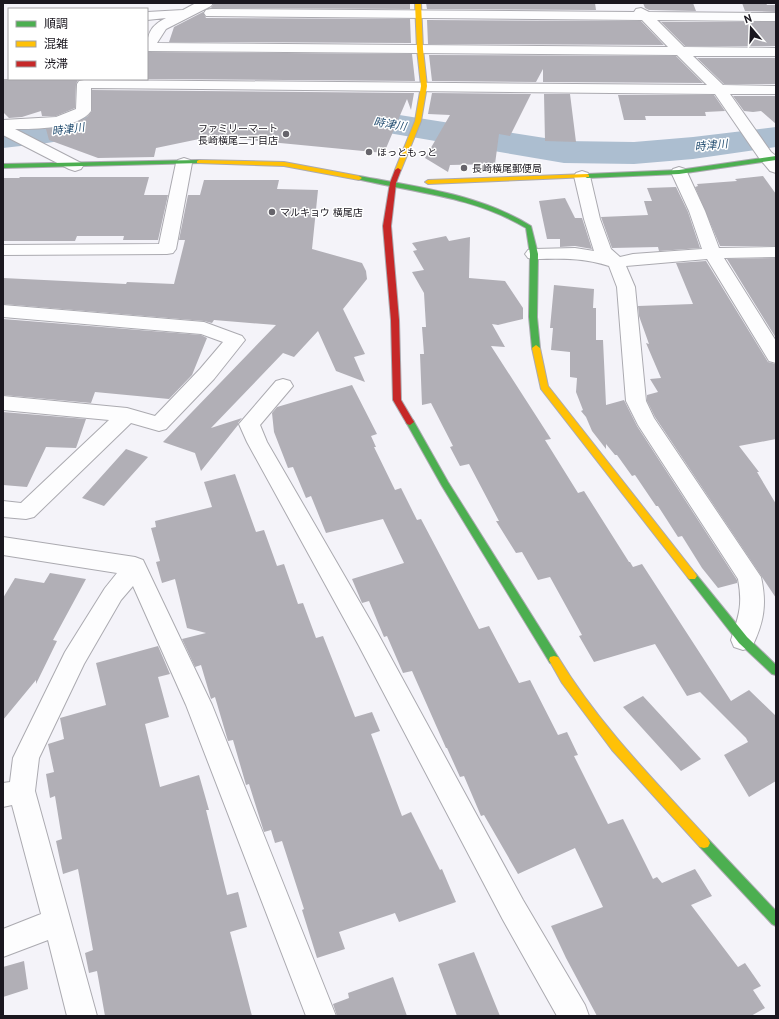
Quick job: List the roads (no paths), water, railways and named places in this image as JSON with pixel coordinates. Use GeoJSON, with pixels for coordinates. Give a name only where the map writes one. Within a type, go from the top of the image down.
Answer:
{"type":"FeatureCollection","features":[{"type":"Feature","properties":{"kind":"street"},"geometry":{"type":"LineString","coordinates":[[631,3],[720,90],[772,160]]}},
{"type":"Feature","properties":{"kind":"street"},"geometry":{"type":"LineString","coordinates":[[148,16],[188,12],[208,8],[418,8],[646,16],[776,17]]}},
{"type":"Feature","properties":{"kind":"street"},"geometry":{"type":"LineString","coordinates":[[418,8],[424,86],[418,121],[393,183],[387,226],[395,320],[397,400],[445,484],[566,680],[616,747],[776,920]]}},
{"type":"Feature","properties":{"kind":"street"},"geometry":{"type":"LineString","coordinates":[[148,46],[161,26],[188,12]]}},
{"type":"Feature","properties":{"kind":"street"},"geometry":{"type":"LineString","coordinates":[[148,47],[776,52]]}},
{"type":"Feature","properties":{"kind":"street"},"geometry":{"type":"LineString","coordinates":[[3,125],[65,120],[77,116],[83,111],[84,84],[776,90]]}},
{"type":"Feature","properties":{"kind":"street"},"geometry":{"type":"LineString","coordinates":[[3,129],[75,166]]}},
{"type":"Feature","properties":{"kind":"street"},"geometry":{"type":"LineString","coordinates":[[393,183],[679,172],[772,160]]}},
{"type":"Feature","properties":{"kind":"street"},"geometry":{"type":"LineString","coordinates":[[3,166],[75,166],[226,162],[284,164],[393,183],[451,195],[515,217],[529,227],[534,254],[533,317],[536,350],[544,387],[743,640],[776,671]]}},
{"type":"Feature","properties":{"kind":"street"},"geometry":{"type":"LineString","coordinates":[[3,250],[167,249],[184,163]]}},
{"type":"Feature","properties":{"kind":"street"},"geometry":{"type":"LineString","coordinates":[[679,172],[697,211],[712,253],[776,357]]}},
{"type":"Feature","properties":{"kind":"street"},"geometry":{"type":"LineString","coordinates":[[582,176],[592,219],[603,251],[616,263],[626,287],[636,401],[645,420],[749,577],[753,596],[752,607],[743,640]]}},
{"type":"Feature","properties":{"kind":"street"},"geometry":{"type":"LineString","coordinates":[[534,254],[574,254],[594,256],[616,263],[633,259],[712,253],[776,252]]}},
{"type":"Feature","properties":{"kind":"street"},"geometry":{"type":"LineString","coordinates":[[3,311],[204,328],[235,340],[207,374],[159,424],[127,415],[3,403]]}},
{"type":"Feature","properties":{"kind":"street"},"geometry":{"type":"LineString","coordinates":[[284,386],[249,424],[257,442],[368,639],[513,910],[574,1016]]}},
{"type":"Feature","properties":{"kind":"street"},"geometry":{"type":"LineString","coordinates":[[3,509],[26,511],[127,415]]}},
{"type":"Feature","properties":{"kind":"street"},"geometry":{"type":"LineString","coordinates":[[3,546],[135,566]]}},
{"type":"Feature","properties":{"kind":"street"},"geometry":{"type":"LineString","coordinates":[[82,1016],[58,922],[12,793],[26,758],[74,659],[113,594],[135,566]]}},
{"type":"Feature","properties":{"kind":"street"},"geometry":{"type":"LineString","coordinates":[[135,566],[199,705],[321,1016]]}},
{"type":"Feature","properties":{"kind":"street"},"geometry":{"type":"LineString","coordinates":[[3,943],[58,922]]}},
{"type":"Feature","properties":{"kind":"waterway","name":"時津川"},"geometry":{"type":"LineString","coordinates":[[330,114],[564,152],[634,153],[693,148],[776,137]]}},
{"type":"Feature","properties":{"kind":"waterway","name":"時津川"},"geometry":{"type":"LineString","coordinates":[[3,138],[115,123]]}},
{"type":"Feature","properties":{"kind":"place","name":"ファミリーマート 長崎横尾二丁目店"},"geometry":{"type":"Point","coordinates":[286,134]}},
{"type":"Feature","properties":{"kind":"place","name":"ほっともっと"},"geometry":{"type":"Point","coordinates":[369,152]}},
{"type":"Feature","properties":{"kind":"place","name":"長崎横尾郵便局"},"geometry":{"type":"Point","coordinates":[464,168]}},
{"type":"Feature","properties":{"kind":"place","name":"マルキョウ 横尾店"},"geometry":{"type":"Point","coordinates":[272,212]}}]}
